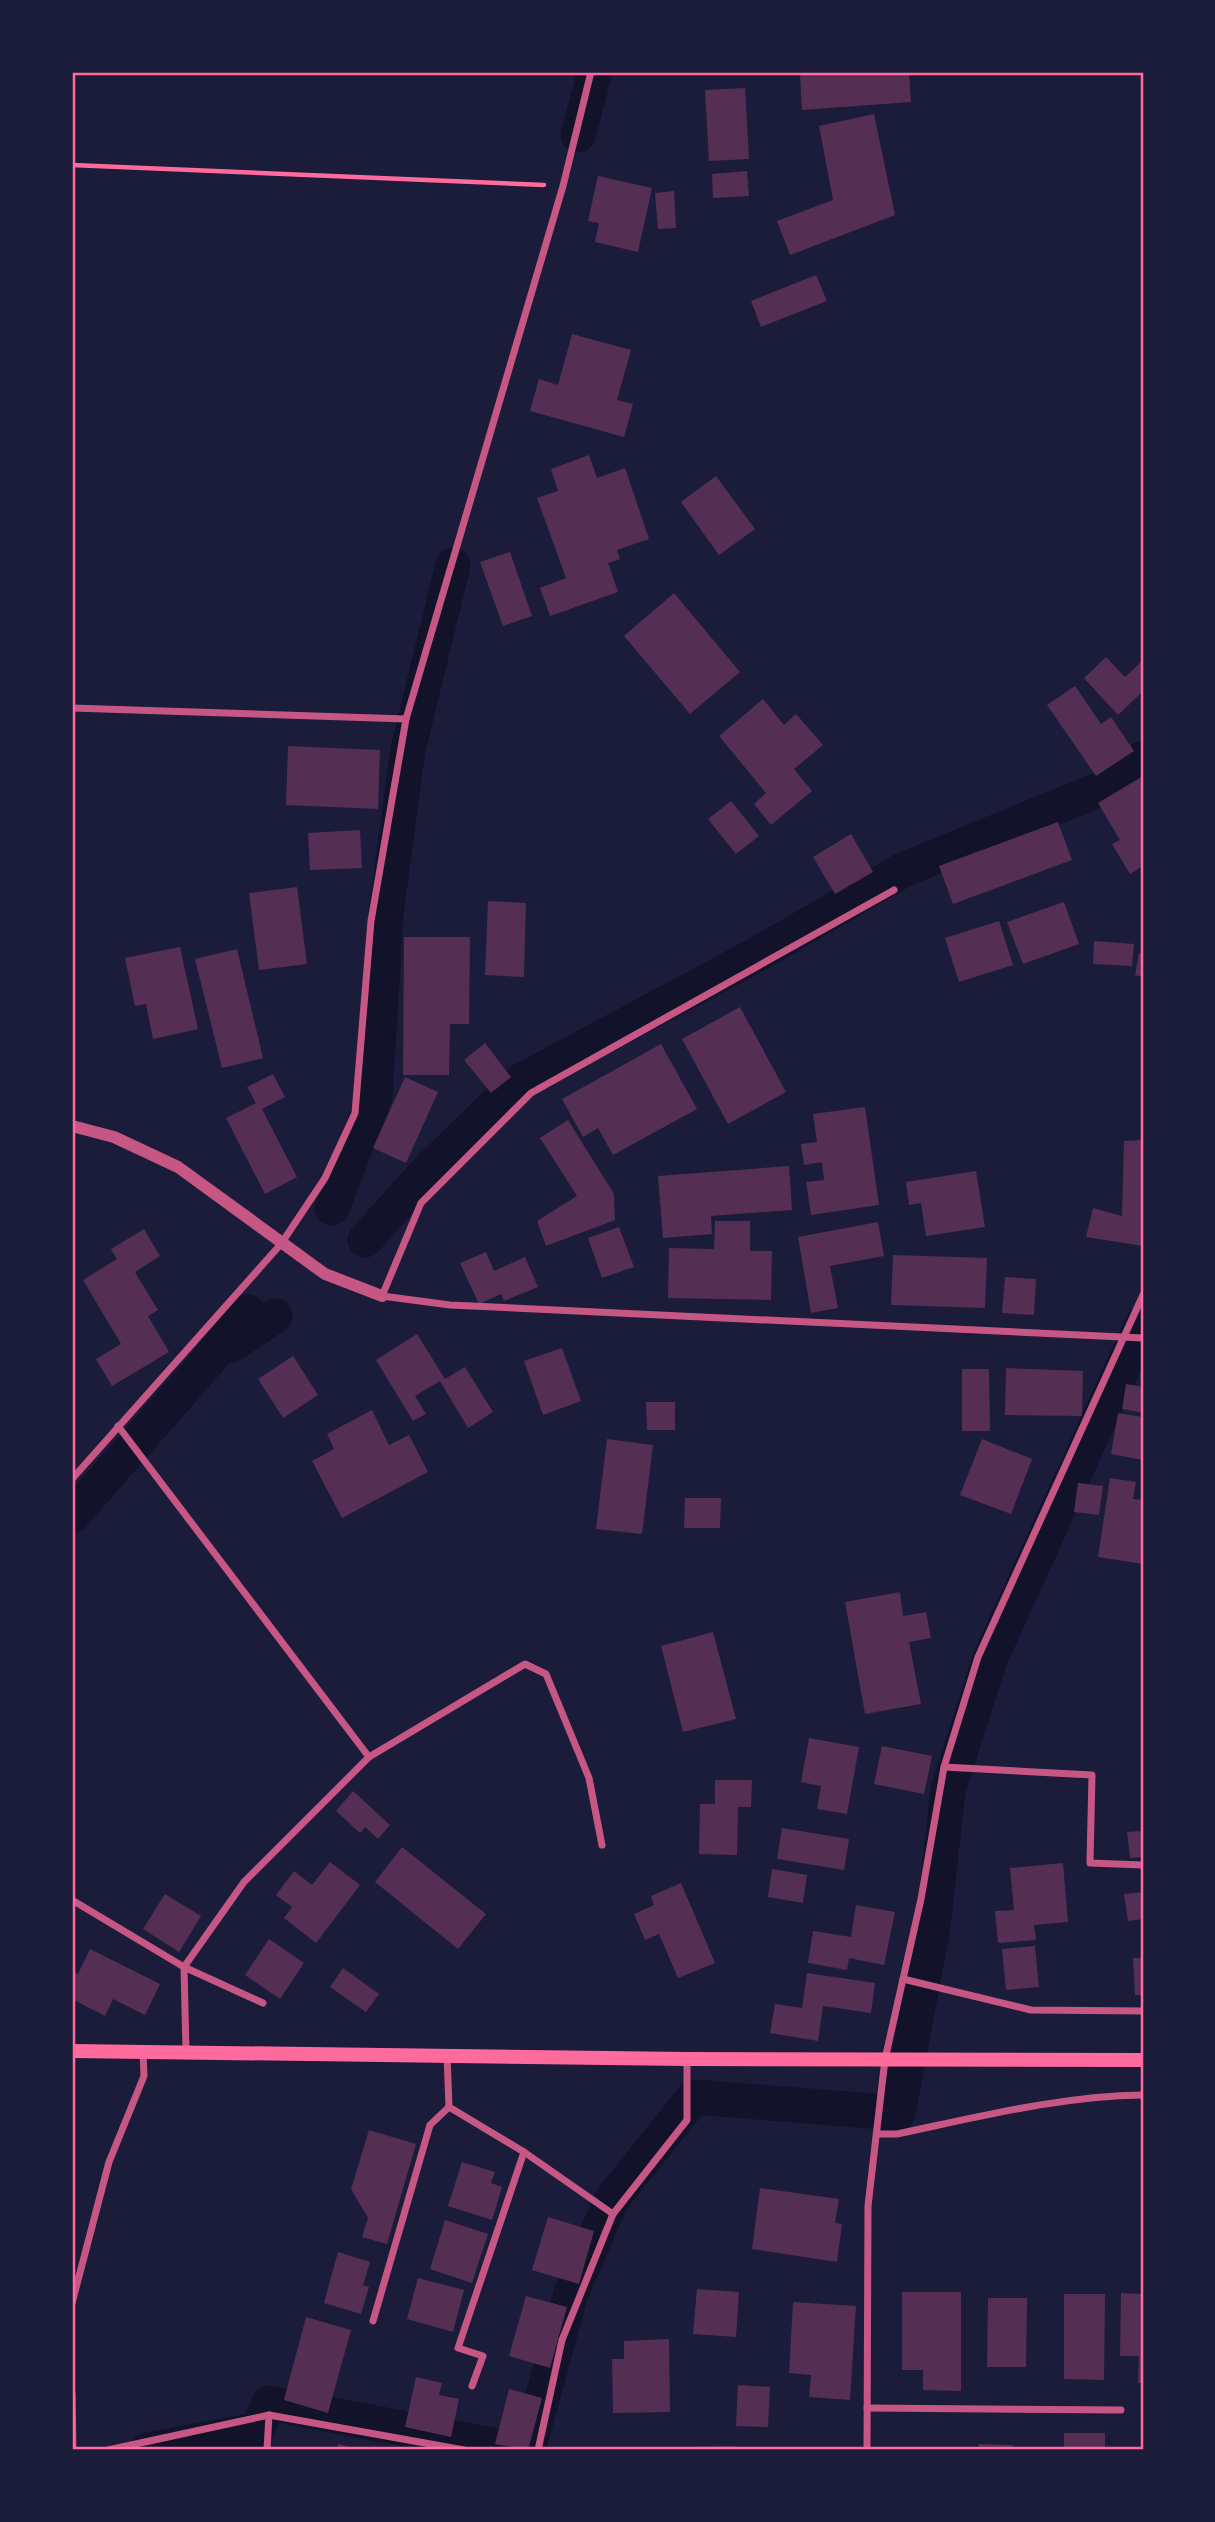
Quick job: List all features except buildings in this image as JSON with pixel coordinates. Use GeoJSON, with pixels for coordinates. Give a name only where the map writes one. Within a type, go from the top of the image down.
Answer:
{"type":"FeatureCollection","features":[{"type":"Feature","properties":{"kind":"main road"},"geometry":{"type":"LineString","coordinates":[[72,2051],[687,2059],[1143,2060]]}},
{"type":"Feature","properties":{"kind":"street"},"geometry":{"type":"LineString","coordinates":[[72,1479],[281,1244],[325,1178],[355,1113],[370,921],[406,719],[563,186],[591,72]]}},
{"type":"Feature","properties":{"kind":"street"},"geometry":{"type":"LineString","coordinates":[[72,708],[406,719]]}},
{"type":"Feature","properties":{"kind":"street"},"geometry":{"type":"LineString","coordinates":[[382,1296],[421,1203],[531,1093],[894,890]]}},
{"type":"Feature","properties":{"kind":"street"},"geometry":{"type":"LineString","coordinates":[[72,1126],[114,1137],[178,1167],[325,1274],[382,1296],[450,1305],[1143,1338]]}},
{"type":"Feature","properties":{"kind":"street"},"geometry":{"type":"LineString","coordinates":[[867,2450],[868,2206],[885,2059],[921,1899],[944,1767],[978,1657],[1143,1296]]}},
{"type":"Feature","properties":{"kind":"street"},"geometry":{"type":"LineString","coordinates":[[118,1426],[369,1757]]}},
{"type":"Feature","properties":{"kind":"street"},"geometry":{"type":"LineString","coordinates":[[186,2052],[184,1967],[244,1882],[369,1757],[525,1664],[546,1674],[589,1778],[602,1845]]}},
{"type":"Feature","properties":{"kind":"street"},"geometry":{"type":"LineString","coordinates":[[944,1767],[1092,1775],[1090,1863],[1143,1865]]}},
{"type":"Feature","properties":{"kind":"street"},"geometry":{"type":"LineString","coordinates":[[72,1899],[184,1967],[263,2003]]}},
{"type":"Feature","properties":{"kind":"street"},"geometry":{"type":"LineString","coordinates":[[902,1979],[1031,2010],[1143,2011]]}},
{"type":"Feature","properties":{"kind":"street"},"geometry":{"type":"LineString","coordinates":[[72,2303],[109,2162],[144,2076],[143,2052]]}},
{"type":"Feature","properties":{"kind":"street"},"geometry":{"type":"LineString","coordinates":[[373,2321],[430,2125],[449,2107],[447,2055]]}},
{"type":"Feature","properties":{"kind":"street"},"geometry":{"type":"LineString","coordinates":[[538,2450],[562,2340],[613,2214],[687,2120],[687,2059]]}},
{"type":"Feature","properties":{"kind":"street"},"geometry":{"type":"LineString","coordinates":[[877,2134],[897,2134],[1032,2106],[1113,2095],[1143,2095]]}},
{"type":"Feature","properties":{"kind":"street"},"geometry":{"type":"LineString","coordinates":[[449,2107],[524,2152],[613,2214]]}},
{"type":"Feature","properties":{"kind":"street"},"geometry":{"type":"LineString","coordinates":[[472,2386],[483,2356],[458,2348],[524,2152]]}},
{"type":"Feature","properties":{"kind":"street"},"geometry":{"type":"LineString","coordinates":[[72,2394],[73,2450]]}},
{"type":"Feature","properties":{"kind":"street"},"geometry":{"type":"LineString","coordinates":[[867,2408],[1121,2410]]}},
{"type":"Feature","properties":{"kind":"street"},"geometry":{"type":"LineString","coordinates":[[267,2450],[270,2415]]}},
{"type":"Feature","properties":{"kind":"street"},"geometry":{"type":"LineString","coordinates":[[108,2450],[270,2415],[464,2450]]}},
{"type":"Feature","properties":{"kind":"path"},"geometry":{"type":"LineString","coordinates":[[72,165],[563,186]]}},
{"type":"Feature","properties":{"kind":"waterway"},"geometry":{"type":"LineString","coordinates":[[578,135],[595,72]]}},
{"type":"Feature","properties":{"kind":"waterway"},"geometry":{"type":"LineString","coordinates":[[332,1208],[375,1096],[386,914],[408,749],[453,565]]}},
{"type":"Feature","properties":{"kind":"waterway"},"geometry":{"type":"LineString","coordinates":[[365,1240],[431,1167],[519,1082],[756,955],[903,870],[1103,788],[1143,758]]}},
{"type":"Feature","properties":{"kind":"waterway"},"geometry":{"type":"LineString","coordinates":[[72,1516],[248,1312]]}},
{"type":"Feature","properties":{"kind":"waterway"},"geometry":{"type":"LineString","coordinates":[[231,1345],[275,1316]]}},
{"type":"Feature","properties":{"kind":"waterway"},"geometry":{"type":"LineString","coordinates":[[528,2450],[571,2293],[612,2199],[694,2097],[898,2113],[932,1934],[948,1791],[956,1765],[990,1659],[1143,1323]]}},
{"type":"Feature","properties":{"kind":"waterway"},"geometry":{"type":"LineString","coordinates":[[147,2450],[257,2430],[269,2403],[517,2450]]}}]}
